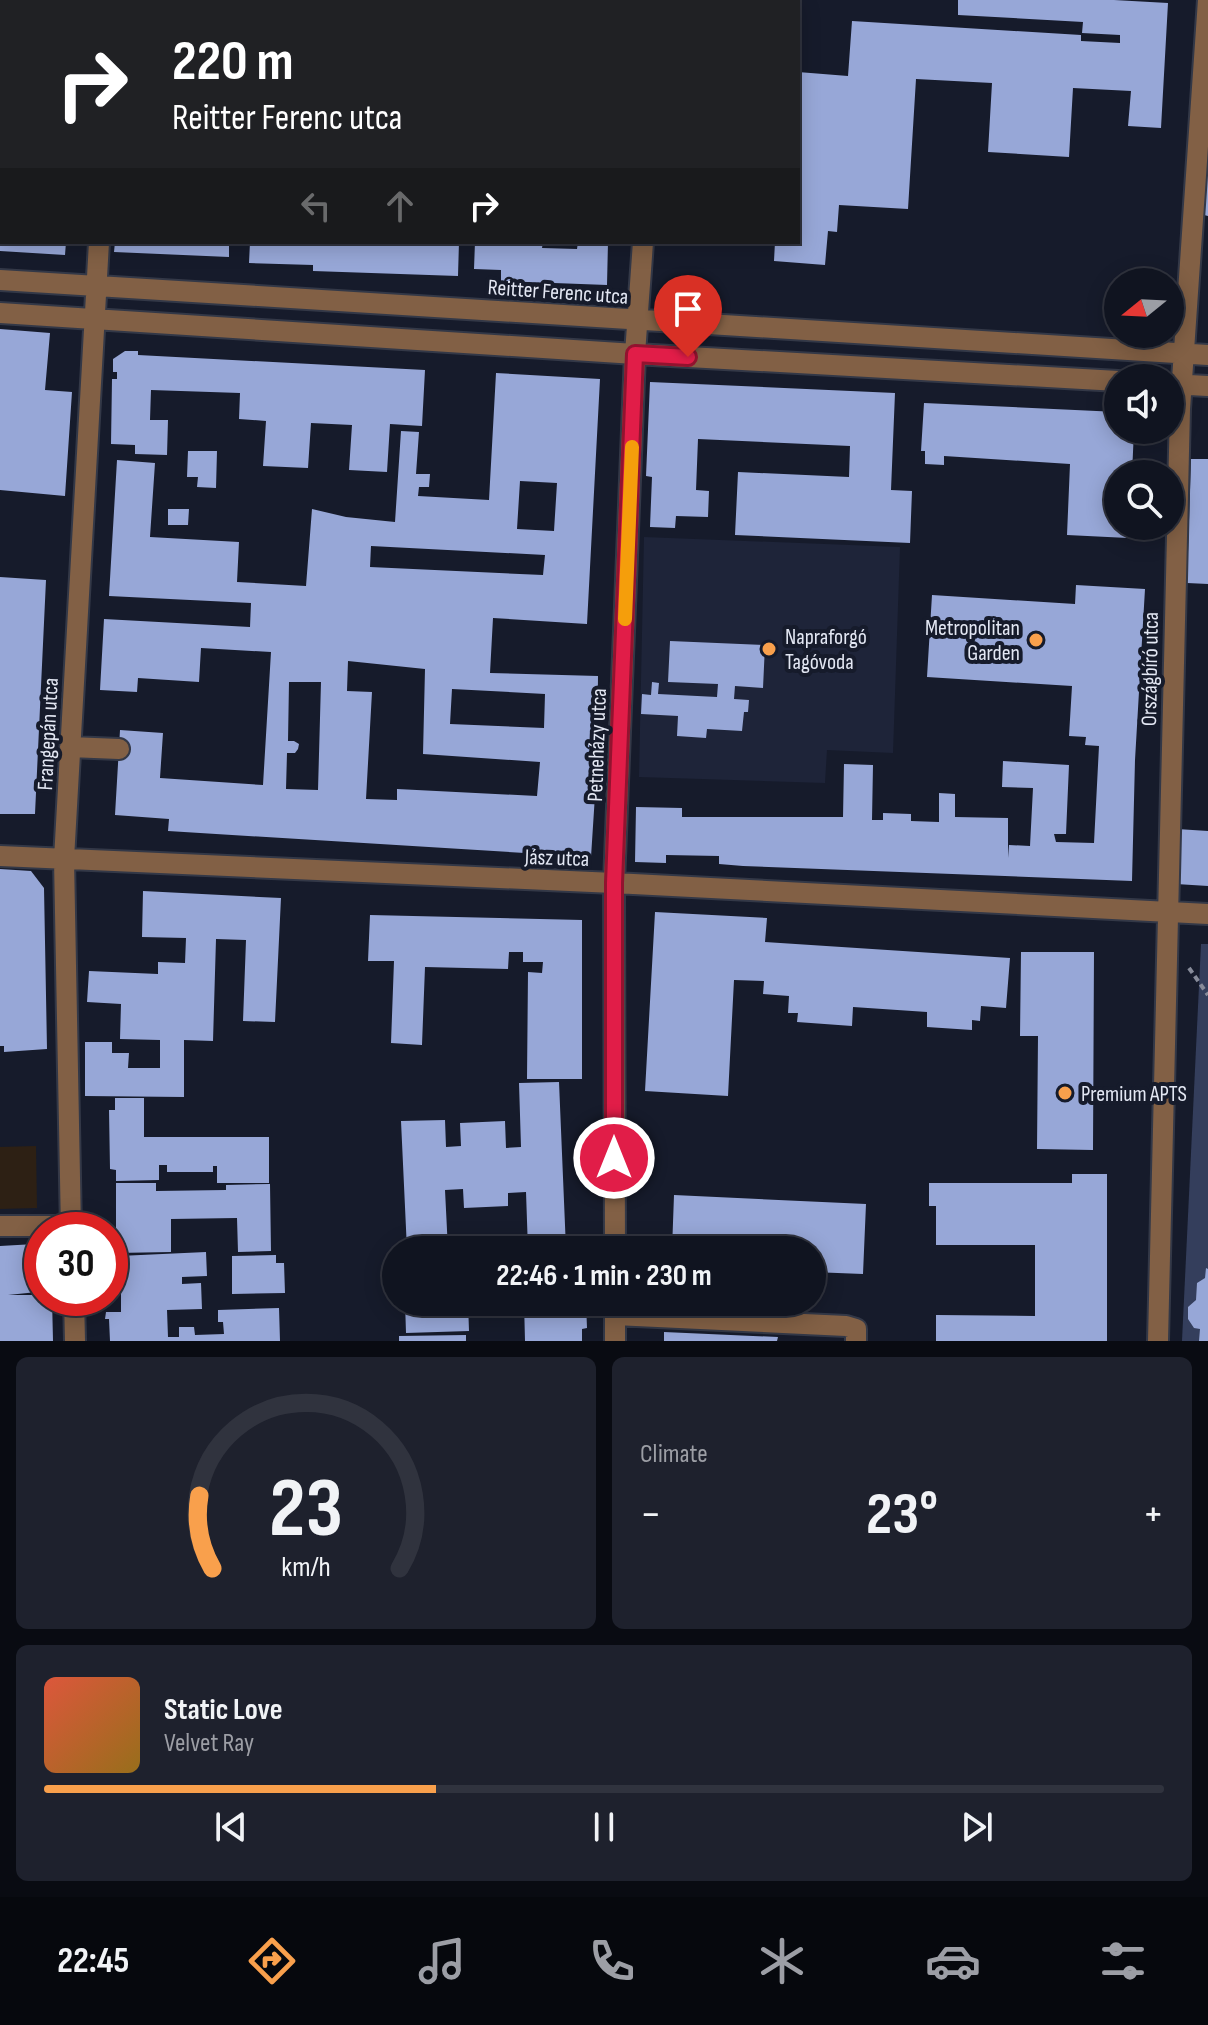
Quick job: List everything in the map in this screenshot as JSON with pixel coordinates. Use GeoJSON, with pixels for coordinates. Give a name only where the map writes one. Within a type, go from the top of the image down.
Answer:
{"type":"FeatureCollection","features":[{"type":"Feature","properties":{"kind":"street","name":"Országbíró utca"},"geometry":{"type":"LineString","coordinates":[[1181,364],[1208,0]]}},
{"type":"Feature","properties":{"kind":"street","name":"Frangepán utca"},"geometry":{"type":"LineString","coordinates":[[71,1212],[64,859],[99,244]]}},
{"type":"Feature","properties":{"kind":"street","name":"Petneházy utca"},"geometry":{"type":"LineString","coordinates":[[615,1236],[614,883],[635,354],[643,244]]}},
{"type":"Feature","properties":{"kind":"street","name":"Reitter Ferenc utca"},"geometry":{"type":"LineString","coordinates":[[0,280],[1208,355]]}},
{"type":"Feature","properties":{"kind":"street"},"geometry":{"type":"LineString","coordinates":[[0,313],[1104,380]]}},
{"type":"Feature","properties":{"kind":"street"},"geometry":{"type":"LineString","coordinates":[[1184,384],[1208,386]]}},
{"type":"Feature","properties":{"kind":"street","name":"Országbíró utca"},"geometry":{"type":"LineString","coordinates":[[1158,1341],[1175,444]]}},
{"type":"Feature","properties":{"kind":"street"},"geometry":{"type":"LineString","coordinates":[[70,747],[119,749]]}},
{"type":"Feature","properties":{"kind":"street","name":"Jász utca"},"geometry":{"type":"LineString","coordinates":[[0,856],[614,883],[1208,914]]}},
{"type":"Feature","properties":{"kind":"street"},"geometry":{"type":"LineString","coordinates":[[0,1226],[24,1227]]}},
{"type":"Feature","properties":{"kind":"street"},"geometry":{"type":"LineString","coordinates":[[74,1316],[75,1341]]}},
{"type":"Feature","properties":{"kind":"street"},"geometry":{"type":"LineString","coordinates":[[615,1316],[615,1341]]}},
{"type":"Feature","properties":{"kind":"street"},"geometry":{"type":"LineString","coordinates":[[710,1316],[846,1326],[856,1329],[856,1341]]}},
{"type":"Feature","properties":{"kind":"shaded area","name":"Napraforgó Tagóvoda"},"geometry":{"type":"Polygon","coordinates":[[[644,537],[900,547],[893,753],[827,750],[825,783],[639,777],[644,537]]]}},
{"type":"Feature","properties":{"kind":"shaded area"},"geometry":{"type":"Polygon","coordinates":[[[1201,944],[1208,944],[1208,1341],[1182,1341],[1201,944]]]}},
{"type":"Feature","properties":{"kind":"shaded area"},"geometry":{"type":"Polygon","coordinates":[[[36,1146],[37,1208],[0,1209],[0,1147],[36,1146]]]}},
{"type":"Feature","properties":{"kind":"building"},"geometry":{"type":"Polygon","coordinates":[[[958,0],[1168,3],[1161,128],[1128,126],[1131,91],[1073,88],[1069,157],[988,152],[992,83],[916,79],[908,209],[839,205],[837,232],[828,231],[825,265],[774,261],[775,244],[800,244],[800,72],[848,76],[852,21],[1081,35],[1081,41],[1120,43],[1120,35],[1082,33],[1083,22],[958,15],[958,0]]]}},
{"type":"Feature","properties":{"kind":"building"},"geometry":{"type":"Polygon","coordinates":[[[1208,176],[1208,216],[1204,215],[1208,176]]]}},
{"type":"Feature","properties":{"kind":"building"},"geometry":{"type":"Polygon","coordinates":[[[0,244],[66,244],[65,255],[0,251],[0,244]]]}},
{"type":"Feature","properties":{"kind":"building"},"geometry":{"type":"Polygon","coordinates":[[[115,244],[229,244],[229,257],[114,252],[115,244]]]}},
{"type":"Feature","properties":{"kind":"building"},"geometry":{"type":"Polygon","coordinates":[[[250,244],[459,244],[458,276],[313,271],[313,265],[249,263],[250,244]]]}},
{"type":"Feature","properties":{"kind":"building"},"geometry":{"type":"Polygon","coordinates":[[[475,244],[543,244],[542,248],[577,249],[578,244],[608,244],[607,285],[501,281],[501,270],[474,269],[475,244]]]}},
{"type":"Feature","properties":{"kind":"building"},"geometry":{"type":"Polygon","coordinates":[[[0,329],[50,333],[45,390],[72,392],[65,496],[0,490],[0,329]]]}},
{"type":"Feature","properties":{"kind":"building"},"geometry":{"type":"Polygon","coordinates":[[[125,351],[138,351],[138,355],[425,370],[422,426],[390,424],[387,472],[349,470],[352,425],[311,423],[308,468],[263,466],[266,421],[239,419],[240,393],[151,390],[150,420],[168,420],[167,455],[135,454],[135,445],[111,444],[112,379],[117,379],[117,372],[113,372],[113,359],[125,351]]]}},
{"type":"Feature","properties":{"kind":"building"},"geometry":{"type":"Polygon","coordinates":[[[496,373],[600,379],[587,624],[493,618],[490,673],[598,676],[597,764],[591,857],[168,831],[169,819],[115,815],[120,730],[163,733],[160,778],[263,785],[271,652],[201,648],[199,682],[138,678],[137,692],[100,690],[104,619],[250,627],[251,603],[109,596],[117,460],[155,463],[150,537],[239,542],[237,582],[306,586],[312,509],[346,517],[395,522],[401,431],[419,432],[416,474],[430,474],[429,487],[419,487],[418,496],[489,500],[496,373]],[[520,481],[517,529],[554,531],[557,483],[520,481]],[[371,546],[370,567],[543,575],[545,555],[371,546]],[[348,661],[347,691],[372,692],[366,799],[397,800],[397,789],[537,796],[540,762],[423,754],[425,669],[348,661]],[[289,682],[288,741],[299,744],[295,753],[287,753],[286,789],[318,790],[321,682],[289,682]],[[452,689],[450,724],[544,728],[545,694],[452,689]]]}},
{"type":"Feature","properties":{"kind":"building"},"geometry":{"type":"Polygon","coordinates":[[[650,382],[895,393],[891,490],[912,491],[910,543],[735,535],[738,472],[849,477],[850,446],[698,439],[696,490],[709,491],[708,517],[676,516],[675,528],[650,527],[652,477],[646,476],[650,382]]]}},
{"type":"Feature","properties":{"kind":"building"},"geometry":{"type":"Polygon","coordinates":[[[924,403],[1104,411],[1104,444],[1133,444],[1133,460],[1104,460],[1104,537],[1067,535],[1070,464],[944,456],[944,465],[925,464],[925,451],[921,451],[924,403]]]}},
{"type":"Feature","properties":{"kind":"building"},"geometry":{"type":"Polygon","coordinates":[[[188,451],[217,451],[216,488],[197,487],[198,477],[187,477],[188,451]]]}},
{"type":"Feature","properties":{"kind":"building"},"geometry":{"type":"Polygon","coordinates":[[[1191,459],[1208,459],[1208,584],[1187,583],[1191,459]]]}},
{"type":"Feature","properties":{"kind":"building"},"geometry":{"type":"Polygon","coordinates":[[[168,509],[189,509],[188,525],[168,525],[168,509]]]}},
{"type":"Feature","properties":{"kind":"building"},"geometry":{"type":"Polygon","coordinates":[[[0,577],[46,580],[35,814],[0,814],[0,577]]]}},
{"type":"Feature","properties":{"kind":"building"},"geometry":{"type":"Polygon","coordinates":[[[1076,585],[1145,589],[1132,881],[743,866],[719,864],[719,856],[666,855],[666,863],[635,862],[636,807],[682,808],[682,817],[843,817],[844,764],[873,765],[872,820],[883,820],[883,813],[911,814],[911,821],[939,822],[939,793],[955,794],[955,817],[1008,818],[1008,858],[1009,845],[1030,846],[1033,788],[1002,787],[1003,761],[1069,765],[1066,834],[1054,834],[1056,842],[1094,843],[1099,746],[1085,745],[1086,737],[1069,736],[1072,686],[927,677],[932,595],[1075,604],[1076,585]]]}},
{"type":"Feature","properties":{"kind":"building","name":"Napraforgó Tagóvoda"},"geometry":{"type":"Polygon","coordinates":[[[670,641],[765,645],[763,688],[735,686],[734,699],[749,700],[742,731],[707,729],[706,738],[677,736],[678,716],[641,714],[642,694],[651,695],[652,682],[659,683],[658,694],[717,697],[718,684],[668,682],[670,641]]]}},
{"type":"Feature","properties":{"kind":"building"},"geometry":{"type":"Polygon","coordinates":[[[1177,829],[1208,831],[1208,886],[1176,884],[1177,829]]]}},
{"type":"Feature","properties":{"kind":"building"},"geometry":{"type":"Polygon","coordinates":[[[0,869],[31,871],[44,888],[47,1049],[4,1052],[4,1046],[0,1046],[0,869]]]}},
{"type":"Feature","properties":{"kind":"building"},"geometry":{"type":"Polygon","coordinates":[[[143,891],[281,898],[275,1022],[243,1021],[246,940],[216,939],[213,1041],[184,1040],[184,1097],[85,1096],[85,1042],[112,1042],[112,1053],[129,1053],[128,1068],[160,1068],[160,1040],[120,1039],[121,1004],[87,1002],[89,971],[158,974],[158,962],[185,963],[186,938],[142,937],[143,891]]]}},
{"type":"Feature","properties":{"kind":"building"},"geometry":{"type":"Polygon","coordinates":[[[655,912],[767,918],[765,942],[1010,958],[1006,1008],[981,1006],[980,1021],[972,1020],[972,1030],[927,1027],[927,1012],[853,1007],[852,1026],[797,1022],[798,1013],[788,1013],[789,996],[763,994],[764,981],[734,980],[728,1096],[645,1091],[655,912]]]}},
{"type":"Feature","properties":{"kind":"building"},"geometry":{"type":"Polygon","coordinates":[[[370,915],[582,920],[582,1079],[527,1079],[528,972],[542,973],[543,962],[523,962],[523,952],[509,952],[508,969],[425,967],[422,1045],[391,1043],[394,961],[368,961],[370,915]]]}},
{"type":"Feature","properties":{"kind":"building","name":"Premium APTS"},"geometry":{"type":"Polygon","coordinates":[[[1021,952],[1094,952],[1093,1150],[1037,1149],[1038,1036],[1020,1036],[1021,952]]]}},
{"type":"Feature","properties":{"kind":"building"},"geometry":{"type":"Polygon","coordinates":[[[559,1082],[565,1236],[528,1236],[526,1192],[508,1193],[508,1206],[464,1208],[463,1189],[445,1190],[447,1236],[406,1236],[401,1121],[445,1120],[446,1147],[461,1146],[460,1123],[505,1121],[506,1148],[521,1147],[519,1083],[559,1082]]]}},
{"type":"Feature","properties":{"kind":"building"},"geometry":{"type":"Polygon","coordinates":[[[115,1098],[144,1098],[144,1137],[269,1137],[269,1183],[217,1183],[217,1166],[213,1166],[213,1172],[167,1172],[167,1165],[159,1165],[159,1180],[116,1181],[116,1170],[110,1169],[109,1110],[115,1110],[115,1098]]]}},
{"type":"Feature","properties":{"kind":"building"},"geometry":{"type":"Polygon","coordinates":[[[1072,1174],[1107,1174],[1107,1341],[936,1341],[936,1315],[1035,1316],[1035,1245],[936,1245],[936,1206],[929,1206],[929,1183],[1072,1183],[1072,1174]]]}},
{"type":"Feature","properties":{"kind":"building"},"geometry":{"type":"Polygon","coordinates":[[[116,1183],[156,1183],[156,1191],[226,1190],[226,1185],[270,1184],[271,1251],[238,1252],[237,1218],[171,1219],[171,1252],[128,1253],[128,1212],[116,1212],[116,1183]]]}},
{"type":"Feature","properties":{"kind":"building"},"geometry":{"type":"Polygon","coordinates":[[[674,1195],[866,1204],[863,1274],[826,1273],[826,1236],[673,1236],[674,1195]]]}},
{"type":"Feature","properties":{"kind":"building"},"geometry":{"type":"Polygon","coordinates":[[[24,1245],[24,1293],[8,1295],[24,1295],[24,1316],[52,1316],[53,1341],[0,1341],[0,1246],[24,1245]]]}},
{"type":"Feature","properties":{"kind":"building"},"geometry":{"type":"Polygon","coordinates":[[[206,1252],[207,1276],[182,1277],[182,1284],[201,1283],[202,1309],[167,1310],[168,1337],[179,1337],[179,1327],[194,1327],[195,1335],[224,1334],[223,1322],[218,1322],[218,1310],[279,1308],[280,1341],[110,1341],[109,1319],[105,1319],[105,1316],[128,1316],[128,1256],[206,1252]]]}},
{"type":"Feature","properties":{"kind":"building"},"geometry":{"type":"Polygon","coordinates":[[[276,1255],[276,1263],[284,1263],[285,1293],[232,1294],[232,1256],[276,1255]]]}},
{"type":"Feature","properties":{"kind":"building"},"geometry":{"type":"Polygon","coordinates":[[[1206,1268],[1208,1341],[1199,1341],[1200,1329],[1194,1328],[1188,1319],[1188,1307],[1196,1300],[1197,1283],[1205,1278],[1206,1268]]]}},
{"type":"Feature","properties":{"kind":"building"},"geometry":{"type":"Polygon","coordinates":[[[405,1316],[468,1316],[469,1331],[406,1333],[405,1316]]]}},
{"type":"Feature","properties":{"kind":"building"},"geometry":{"type":"Polygon","coordinates":[[[524,1316],[587,1316],[587,1328],[582,1329],[582,1341],[525,1341],[524,1316]]]}},
{"type":"Feature","properties":{"kind":"building"},"geometry":{"type":"Polygon","coordinates":[[[664,1332],[778,1337],[777,1341],[664,1341],[664,1332]]]}},
{"type":"Feature","properties":{"kind":"building"},"geometry":{"type":"Polygon","coordinates":[[[466,1335],[466,1341],[399,1341],[399,1336],[466,1335]]]}},
{"type":"Feature","properties":{"kind":"slow traffic"},"geometry":{"type":"LineString","coordinates":[[625,619],[632,447]]}},
{"type":"Feature","properties":{"kind":"place","name":"Metropolitan Garden"},"geometry":{"type":"Point","coordinates":[1036,640]}},
{"type":"Feature","properties":{"kind":"place","name":"Napraforgó Tagóvoda"},"geometry":{"type":"Point","coordinates":[769,649]}},
{"type":"Feature","properties":{"kind":"place","name":"Premium APTS"},"geometry":{"type":"Point","coordinates":[1065,1093]}},
{"type":"Feature","properties":{"kind":"route"},"geometry":{"type":"LineString","coordinates":[[614,1158],[614,883],[635,354],[688,357]]}}]}
